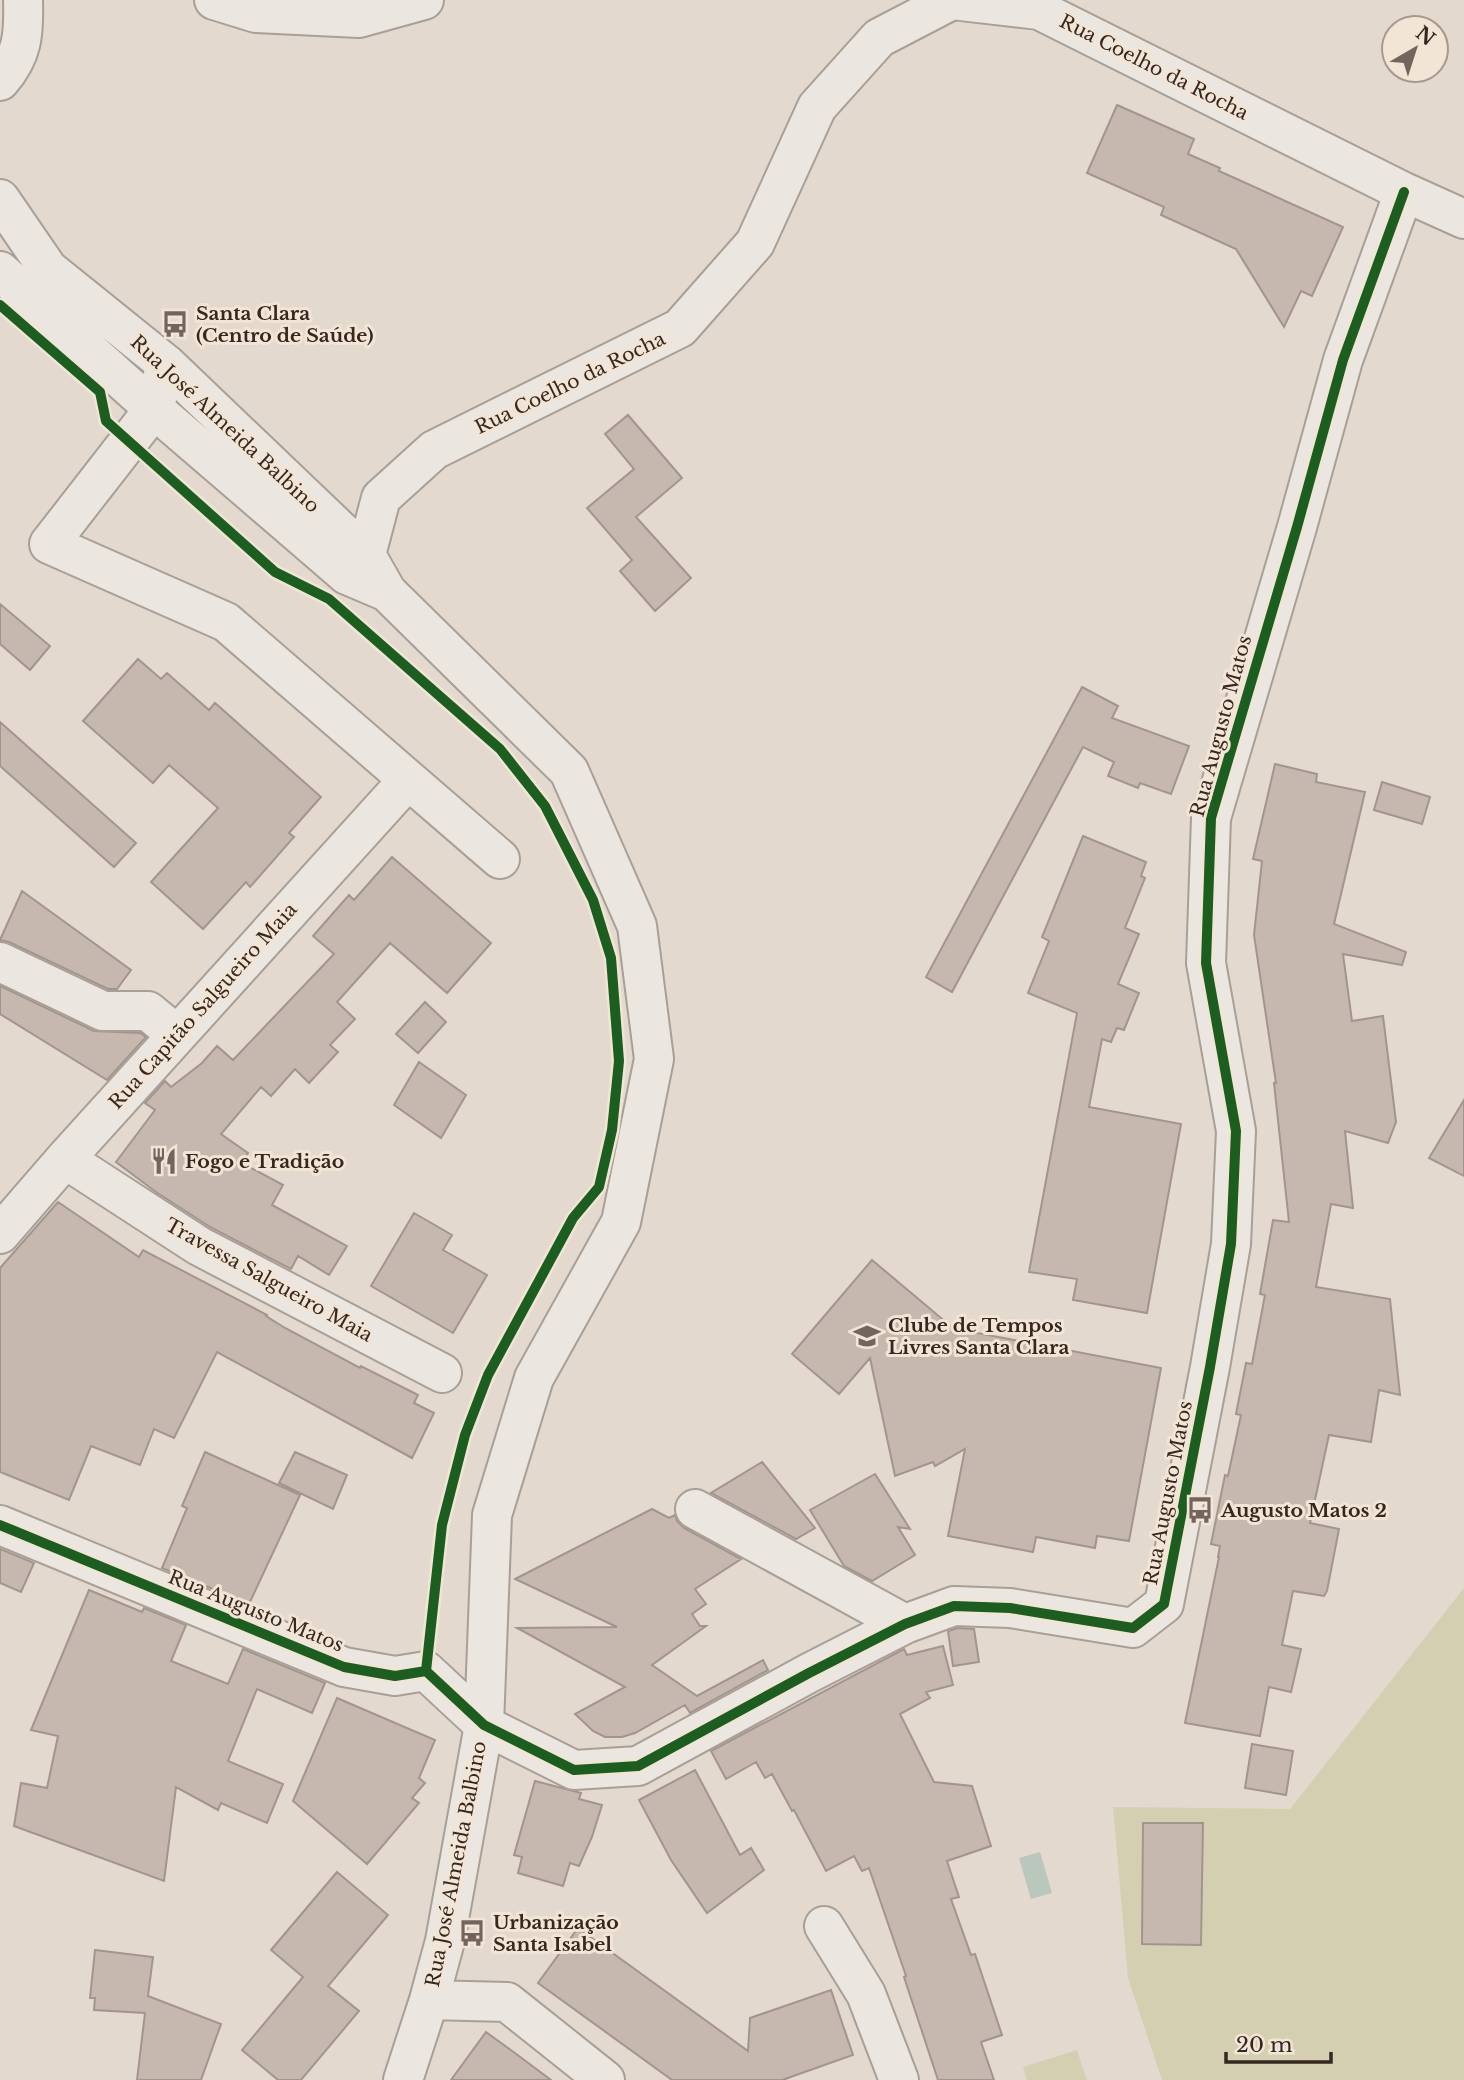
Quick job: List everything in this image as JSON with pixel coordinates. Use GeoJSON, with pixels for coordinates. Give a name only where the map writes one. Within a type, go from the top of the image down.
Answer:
{"type":"FeatureCollection","features":[{"type":"Feature","properties":{"kind":"street"},"geometry":{"type":"LineString","coordinates":[[0,81],[12,68],[24,35],[23,0]]}},
{"type":"Feature","properties":{"kind":"street"},"geometry":{"type":"LineString","coordinates":[[214,0],[256,13],[359,18],[424,0]]}},
{"type":"Feature","properties":{"kind":"street","name":"Rua Coelho da Rocha"},"geometry":{"type":"LineString","coordinates":[[366,555],[381,498],[435,450],[680,328],[755,243],[817,107],[879,38],[952,0],[1069,15],[1404,192],[1464,219]]}},
{"type":"Feature","properties":{"kind":"street","name":"Rua Augusto Matos"},"geometry":{"type":"LineString","coordinates":[[0,1525],[344,1667],[395,1676],[426,1671],[484,1726],[574,1770],[638,1766],[905,1624],[954,1606],[1010,1608],[1133,1628],[1164,1604],[1231,1244],[1236,1131],[1206,963],[1211,818],[1343,360],[1404,192]]}},
{"type":"Feature","properties":{"kind":"street","name":"Rua José Almeida Balbino"},"geometry":{"type":"LineString","coordinates":[[0,200],[48,269],[166,365],[366,555],[387,592],[569,771],[637,926],[654,1059],[621,1222],[534,1378],[492,1516],[484,1726],[447,1927],[429,2000],[404,2080]]}},
{"type":"Feature","properties":{"kind":"street","name":"Rua José Almeida Balbino"},"geometry":{"type":"LineString","coordinates":[[0,271],[153,409],[347,575],[387,592]]}},
{"type":"Feature","properties":{"kind":"street"},"geometry":{"type":"LineString","coordinates":[[166,365],[153,409],[49,544],[226,622],[500,859]]}},
{"type":"Feature","properties":{"kind":"street","name":"Rua Capitão Salgueiro Maia"},"geometry":{"type":"LineString","coordinates":[[0,1234],[408,780]]}},
{"type":"Feature","properties":{"kind":"street"},"geometry":{"type":"LineString","coordinates":[[0,962],[103,1011],[148,1011],[177,1035]]}},
{"type":"Feature","properties":{"kind":"street","name":"Travessa Salgueiro Maia"},"geometry":{"type":"LineString","coordinates":[[65,1159],[199,1246],[442,1373]]}},
{"type":"Feature","properties":{"kind":"street"},"geometry":{"type":"LineString","coordinates":[[695,1509],[905,1624]]}},
{"type":"Feature","properties":{"kind":"street"},"geometry":{"type":"LineString","coordinates":[[824,1926],[866,1994],[899,2080]]}},
{"type":"Feature","properties":{"kind":"street"},"geometry":{"type":"LineString","coordinates":[[429,2000],[507,2002],[605,2080]]}},
{"type":"Feature","properties":{"kind":"shaded area"},"geometry":{"type":"Polygon","coordinates":[[[1464,1588],[1464,2080],[1162,2080],[1128,1978],[1113,1807],[1290,1809],[1464,1588]]]}},
{"type":"Feature","properties":{"kind":"shaded area"},"geometry":{"type":"Polygon","coordinates":[[[1040,1852],[1052,1893],[1031,1899],[1019,1858],[1040,1852]]]}},
{"type":"Feature","properties":{"kind":"shaded area"},"geometry":{"type":"Polygon","coordinates":[[[1077,2050],[1087,2080],[1027,2080],[1023,2067],[1077,2050]]]}},
{"type":"Feature","properties":{"kind":"building"},"geometry":{"type":"Polygon","coordinates":[[[1117,105],[1194,139],[1188,154],[1220,168],[1219,171],[1343,227],[1312,296],[1301,291],[1284,327],[1236,249],[1161,215],[1164,207],[1087,173],[1117,105]]]}},
{"type":"Feature","properties":{"kind":"building"},"geometry":{"type":"Polygon","coordinates":[[[628,415],[682,478],[636,517],[691,578],[655,611],[620,571],[632,560],[587,508],[634,469],[605,434],[628,415]]]}},
{"type":"Feature","properties":{"kind":"building"},"geometry":{"type":"Polygon","coordinates":[[[0,604],[50,646],[30,670],[0,644],[0,604]]]}},
{"type":"Feature","properties":{"kind":"building"},"geometry":{"type":"Polygon","coordinates":[[[138,659],[161,679],[167,673],[209,710],[215,703],[321,797],[289,833],[294,837],[250,887],[246,882],[203,929],[151,882],[218,808],[169,765],[153,783],[83,721],[138,659]]]}},
{"type":"Feature","properties":{"kind":"building"},"geometry":{"type":"Polygon","coordinates":[[[1082,687],[1118,706],[1112,718],[1189,746],[1171,794],[1140,783],[1138,788],[1108,776],[1114,762],[1083,747],[952,992],[926,977],[1082,687]]]}},
{"type":"Feature","properties":{"kind":"building"},"geometry":{"type":"Polygon","coordinates":[[[0,722],[136,843],[114,867],[0,766],[0,722]]]}},
{"type":"Feature","properties":{"kind":"building"},"geometry":{"type":"Polygon","coordinates":[[[1275,764],[1317,774],[1316,782],[1365,792],[1334,924],[1406,952],[1402,965],[1343,954],[1352,1021],[1383,1016],[1396,1122],[1388,1143],[1345,1131],[1353,1208],[1331,1204],[1316,1287],[1390,1299],[1400,1395],[1379,1390],[1371,1442],[1329,1435],[1310,1523],[1339,1529],[1327,1591],[1324,1596],[1293,1591],[1282,1645],[1301,1649],[1291,1692],[1269,1687],[1260,1736],[1185,1723],[1219,1557],[1220,1546],[1211,1544],[1241,1415],[1236,1414],[1246,1363],[1252,1364],[1265,1295],[1260,1294],[1273,1220],[1289,1222],[1276,1083],[1254,935],[1262,861],[1253,859],[1275,764]]]}},
{"type":"Feature","properties":{"kind":"building"},"geometry":{"type":"Polygon","coordinates":[[[1382,782],[1430,797],[1422,824],[1374,810],[1382,782]]]}},
{"type":"Feature","properties":{"kind":"building"},"geometry":{"type":"Polygon","coordinates":[[[1083,836],[1146,862],[1141,876],[1145,878],[1125,928],[1139,934],[1118,984],[1139,993],[1124,1030],[1117,1028],[1111,1042],[1102,1039],[1089,1107],[1181,1124],[1147,1313],[1073,1300],[1077,1279],[1029,1272],[1077,1013],[1028,993],[1049,941],[1042,937],[1083,836]]]}},
{"type":"Feature","properties":{"kind":"building"},"geometry":{"type":"Polygon","coordinates":[[[392,857],[491,943],[447,993],[390,943],[337,1002],[355,1019],[330,1045],[338,1052],[309,1083],[295,1069],[271,1096],[261,1087],[221,1134],[248,1153],[242,1163],[283,1185],[272,1205],[347,1246],[329,1275],[298,1256],[291,1269],[210,1227],[116,1162],[155,1110],[145,1103],[165,1081],[171,1087],[202,1063],[217,1046],[233,1060],[334,954],[313,936],[349,895],[354,900],[392,857]]]}},
{"type":"Feature","properties":{"kind":"building"},"geometry":{"type":"Polygon","coordinates":[[[22,891],[131,970],[117,989],[108,989],[0,940],[22,891]]]}},
{"type":"Feature","properties":{"kind":"building"},"geometry":{"type":"Polygon","coordinates":[[[0,986],[94,1031],[140,1033],[146,1037],[107,1080],[0,1014],[0,986]]]}},
{"type":"Feature","properties":{"kind":"building"},"geometry":{"type":"Polygon","coordinates":[[[425,1002],[446,1022],[418,1053],[396,1034],[425,1002]]]}},
{"type":"Feature","properties":{"kind":"building"},"geometry":{"type":"Polygon","coordinates":[[[419,1062],[466,1095],[441,1138],[394,1105],[419,1062]]]}},
{"type":"Feature","properties":{"kind":"building"},"geometry":{"type":"Polygon","coordinates":[[[1464,1100],[1464,1176],[1429,1158],[1464,1100]]]}},
{"type":"Feature","properties":{"kind":"building"},"geometry":{"type":"Polygon","coordinates":[[[58,1202],[139,1257],[143,1250],[267,1315],[285,1328],[360,1368],[361,1366],[418,1395],[414,1403],[434,1413],[412,1458],[217,1352],[174,1438],[154,1429],[140,1465],[91,1446],[69,1500],[0,1472],[0,1268],[58,1202]]]}},
{"type":"Feature","properties":{"kind":"building"},"geometry":{"type":"Polygon","coordinates":[[[414,1213],[452,1235],[443,1250],[487,1275],[453,1333],[371,1286],[414,1213]]]}},
{"type":"Feature","properties":{"kind":"building"},"geometry":{"type":"Polygon","coordinates":[[[872,1260],[960,1334],[962,1330],[1161,1368],[1129,1541],[1097,1536],[1095,1548],[1036,1537],[1033,1552],[948,1536],[965,1449],[935,1466],[933,1462],[895,1476],[870,1358],[839,1394],[792,1354],[872,1260]]]}},
{"type":"Feature","properties":{"kind":"building"},"geometry":{"type":"Polygon","coordinates":[[[205,1452],[300,1495],[249,1604],[162,1568],[187,1508],[182,1506],[205,1452]]]}},
{"type":"Feature","properties":{"kind":"building"},"geometry":{"type":"Polygon","coordinates":[[[295,1452],[347,1475],[333,1509],[279,1483],[295,1452]]]}},
{"type":"Feature","properties":{"kind":"building"},"geometry":{"type":"Polygon","coordinates":[[[762,1462],[815,1528],[796,1539],[711,1493],[762,1462]]]}},
{"type":"Feature","properties":{"kind":"building"},"geometry":{"type":"Polygon","coordinates":[[[875,1474],[910,1529],[898,1527],[915,1555],[872,1581],[844,1566],[810,1510],[875,1474]]]}},
{"type":"Feature","properties":{"kind":"building"},"geometry":{"type":"Polygon","coordinates":[[[652,1509],[669,1518],[675,1515],[684,1528],[741,1559],[695,1589],[706,1604],[692,1614],[700,1626],[706,1626],[652,1665],[697,1696],[763,1660],[768,1670],[690,1713],[685,1705],[635,1733],[622,1737],[605,1737],[593,1731],[575,1714],[625,1687],[517,1628],[617,1627],[515,1579],[652,1509]]]}},
{"type":"Feature","properties":{"kind":"building"},"geometry":{"type":"Polygon","coordinates":[[[0,1549],[34,1563],[21,1592],[0,1583],[0,1549]]]}},
{"type":"Feature","properties":{"kind":"building"},"geometry":{"type":"Polygon","coordinates":[[[89,1590],[142,1612],[144,1608],[186,1625],[171,1661],[228,1684],[243,1649],[325,1683],[312,1713],[257,1689],[228,1761],[283,1784],[267,1823],[221,1803],[218,1810],[176,1787],[164,1881],[14,1826],[21,1783],[47,1788],[58,1736],[31,1730],[89,1590]]]}},
{"type":"Feature","properties":{"kind":"building"},"geometry":{"type":"Polygon","coordinates":[[[958,1628],[974,1629],[979,1662],[953,1666],[948,1631],[958,1628]]]}},
{"type":"Feature","properties":{"kind":"building"},"geometry":{"type":"Polygon","coordinates":[[[943,1646],[953,1685],[926,1692],[930,1698],[900,1714],[934,1782],[972,1786],[991,1846],[947,1861],[959,1897],[951,1899],[971,1955],[975,1954],[1002,2035],[981,2042],[994,2080],[938,2080],[869,1868],[862,1871],[854,1856],[826,1871],[772,1774],[765,1778],[756,1762],[726,1779],[711,1751],[904,1649],[907,1655],[943,1646]]]}},
{"type":"Feature","properties":{"kind":"building"},"geometry":{"type":"Polygon","coordinates":[[[337,1698],[435,1740],[419,1778],[425,1783],[412,1798],[419,1803],[367,1864],[293,1801],[337,1698]]]}},
{"type":"Feature","properties":{"kind":"building"},"geometry":{"type":"Polygon","coordinates":[[[1252,1744],[1293,1751],[1286,1795],[1245,1788],[1252,1744]]]}},
{"type":"Feature","properties":{"kind":"building"},"geometry":{"type":"Polygon","coordinates":[[[695,1770],[740,1855],[751,1848],[764,1870],[707,1913],[671,1860],[639,1800],[695,1770]]]}},
{"type":"Feature","properties":{"kind":"building"},"geometry":{"type":"Polygon","coordinates":[[[535,1781],[581,1793],[579,1799],[602,1805],[579,1866],[570,1863],[563,1886],[518,1873],[522,1857],[514,1855],[535,1781]]]}},
{"type":"Feature","properties":{"kind":"building"},"geometry":{"type":"Polygon","coordinates":[[[1143,1823],[1203,1823],[1201,1945],[1142,1944],[1143,1823]]]}},
{"type":"Feature","properties":{"kind":"building"},"geometry":{"type":"Polygon","coordinates":[[[337,1872],[388,1915],[328,1986],[359,2011],[301,2080],[278,2080],[242,2050],[303,1977],[271,1950],[337,1872]]]}},
{"type":"Feature","properties":{"kind":"building"},"geometry":{"type":"Polygon","coordinates":[[[578,1928],[748,2051],[750,2018],[831,1990],[853,2055],[785,2079],[787,2080],[672,2080],[538,1983],[578,1928]]]}},
{"type":"Feature","properties":{"kind":"building"},"geometry":{"type":"Polygon","coordinates":[[[95,1950],[153,1957],[148,1996],[221,2024],[201,2080],[137,2080],[145,2013],[94,2010],[95,1998],[90,1998],[95,1950]]]}},
{"type":"Feature","properties":{"kind":"building"},"geometry":{"type":"Polygon","coordinates":[[[486,2032],[519,2056],[551,2080],[451,2080],[486,2032]]]}},
{"type":"Feature","properties":{"kind":"cycle path"},"geometry":{"type":"LineString","coordinates":[[0,1525],[344,1667],[395,1676],[426,1671],[484,1725],[574,1770],[638,1766],[905,1624],[954,1606],[1010,1608],[1133,1628],[1164,1604],[1231,1244],[1236,1131],[1206,963],[1211,818],[1343,360],[1404,192]]}},
{"type":"Feature","properties":{"kind":"cycle path"},"geometry":{"type":"LineString","coordinates":[[0,305],[100,392],[106,421],[275,572],[329,599],[500,749],[545,806],[593,900],[611,958],[619,1061],[612,1130],[599,1187],[573,1218],[488,1375],[465,1435],[442,1525],[426,1671]]}},
{"type":"Feature","properties":{"kind":"place","name":"Santa Clara (Centro de Saúde)"},"geometry":{"type":"Point","coordinates":[175,324]}},
{"type":"Feature","properties":{"kind":"place","name":"Fogo e Tradição"},"geometry":{"type":"Point","coordinates":[164,1161]}},
{"type":"Feature","properties":{"kind":"place","name":"Clube de Tempos Livres Santa Clara"},"geometry":{"type":"Point","coordinates":[867,1336]}},
{"type":"Feature","properties":{"kind":"place","name":"Augusto Matos 2"},"geometry":{"type":"Point","coordinates":[1200,1510]}},
{"type":"Feature","properties":{"kind":"place","name":"Urbanização Santa Isabel"},"geometry":{"type":"Point","coordinates":[472,1933]}}]}
